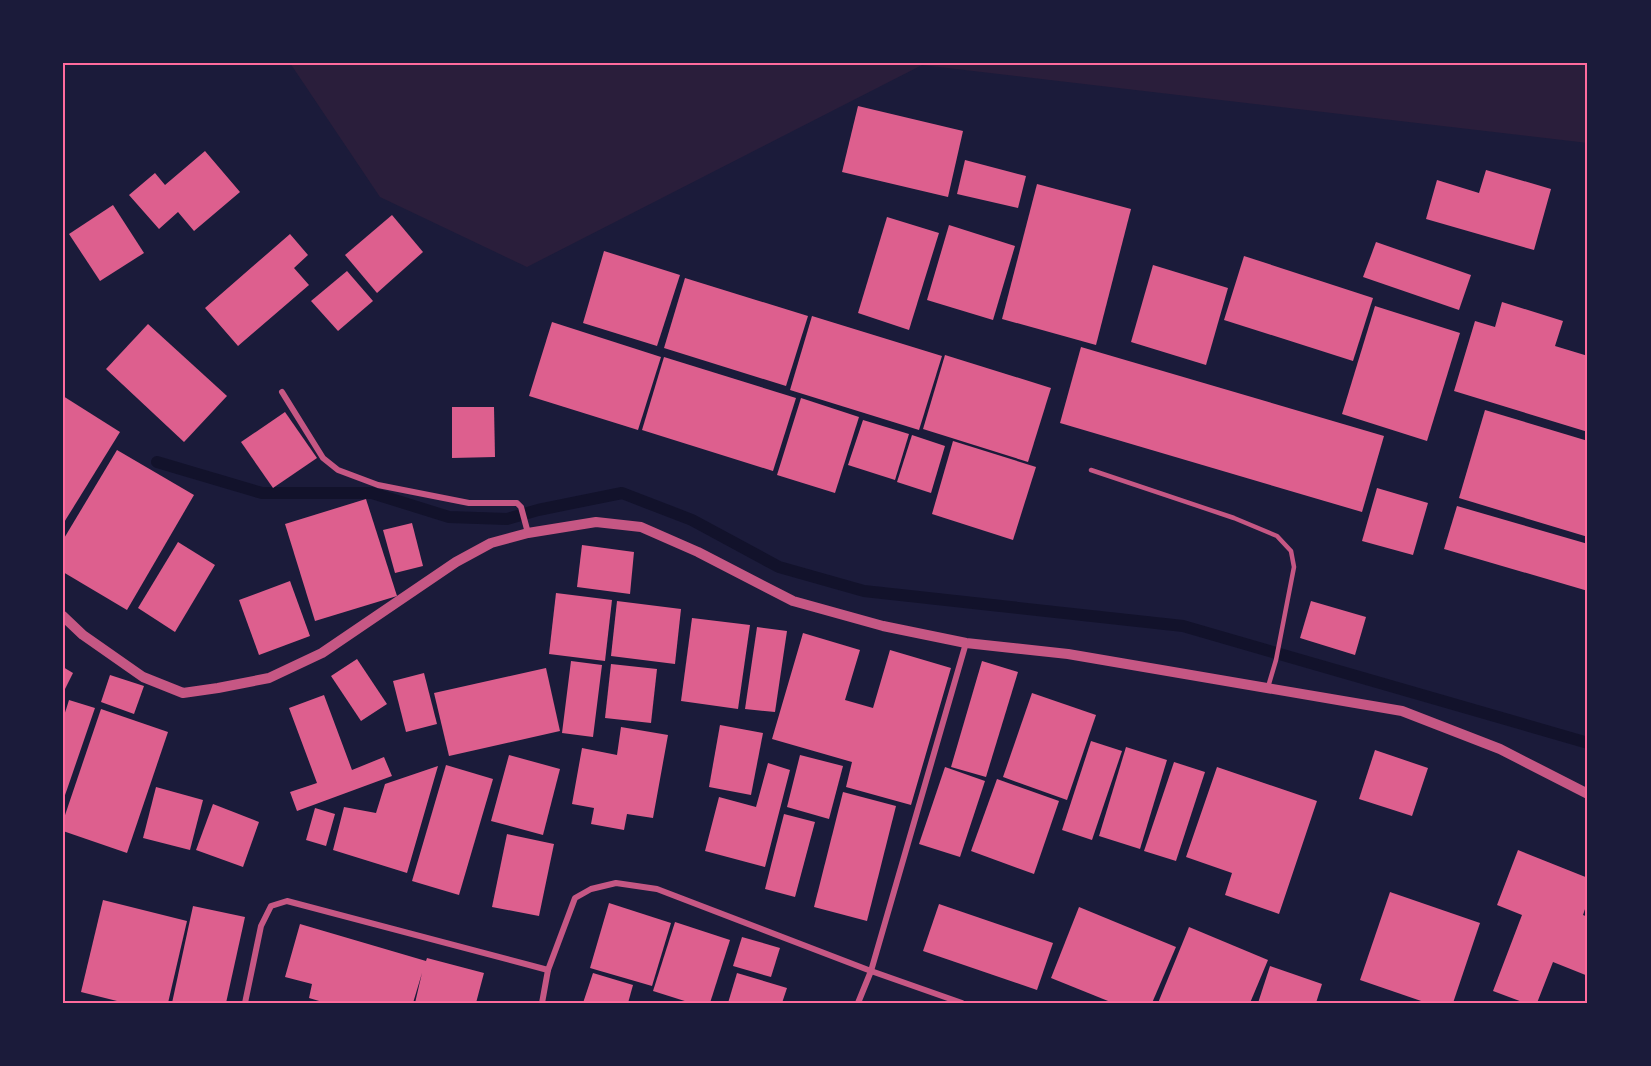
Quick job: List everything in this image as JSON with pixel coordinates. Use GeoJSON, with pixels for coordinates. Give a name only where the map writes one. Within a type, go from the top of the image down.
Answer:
{"type":"FeatureCollection","features":[{"type":"Feature","properties":{"kind":"street"},"geometry":{"type":"LineString","coordinates":[[282,392],[323,458],[338,470],[378,484],[469,503],[517,502],[521,507],[527,528]]}},
{"type":"Feature","properties":{"kind":"street"},"geometry":{"type":"LineString","coordinates":[[63,616],[82,634],[143,677],[183,693],[218,688],[268,678],[322,653],[456,562],[491,543],[527,528],[596,522],[641,527],[698,552],[793,601],[883,626],[966,643],[1068,654],[1402,711],[1500,749],[1588,794]]}},
{"type":"Feature","properties":{"kind":"street"},"geometry":{"type":"LineString","coordinates":[[858,1003],[871,971],[966,643]]}},
{"type":"Feature","properties":{"kind":"street"},"geometry":{"type":"LineString","coordinates":[[542,1003],[548,970],[575,898],[591,889],[616,883],[657,889],[871,971],[962,1003]]}},
{"type":"Feature","properties":{"kind":"street"},"geometry":{"type":"LineString","coordinates":[[245,1003],[261,926],[271,906],[288,901],[548,970]]}},
{"type":"Feature","properties":{"kind":"lane"},"geometry":{"type":"LineString","coordinates":[[1091,470],[1234,518],[1277,536],[1291,550],[1294,567],[1276,660],[1268,688]]}},
{"type":"Feature","properties":{"kind":"shaded area"},"geometry":{"type":"Polygon","coordinates":[[[290,63],[1588,63],[1588,143],[922,65],[527,267],[380,197],[290,63]]]}},
{"type":"Feature","properties":{"kind":"building"},"geometry":{"type":"Polygon","coordinates":[[[858,106],[963,131],[948,197],[842,172],[858,106]]]}},
{"type":"Feature","properties":{"kind":"building"},"geometry":{"type":"Polygon","coordinates":[[[205,151],[240,192],[194,231],[178,212],[159,229],[129,195],[155,173],[165,185],[205,151]]]}},
{"type":"Feature","properties":{"kind":"building"},"geometry":{"type":"Polygon","coordinates":[[[965,160],[1026,176],[1018,208],[957,194],[965,160]]]}},
{"type":"Feature","properties":{"kind":"building"},"geometry":{"type":"Polygon","coordinates":[[[1486,170],[1551,189],[1534,250],[1426,219],[1437,180],[1479,193],[1486,170]]]}},
{"type":"Feature","properties":{"kind":"building"},"geometry":{"type":"Polygon","coordinates":[[[1037,184],[1131,209],[1096,345],[1002,319],[1037,184]]]}},
{"type":"Feature","properties":{"kind":"building"},"geometry":{"type":"Polygon","coordinates":[[[113,205],[144,253],[100,281],[69,234],[113,205]]]}},
{"type":"Feature","properties":{"kind":"building"},"geometry":{"type":"Polygon","coordinates":[[[392,215],[423,252],[377,293],[345,255],[392,215]]]}},
{"type":"Feature","properties":{"kind":"building"},"geometry":{"type":"Polygon","coordinates":[[[887,217],[939,233],[909,330],[858,313],[887,217]]]}},
{"type":"Feature","properties":{"kind":"building"},"geometry":{"type":"Polygon","coordinates":[[[949,225],[1015,246],[993,320],[927,300],[949,225]]]}},
{"type":"Feature","properties":{"kind":"building"},"geometry":{"type":"Polygon","coordinates":[[[290,234],[308,255],[294,268],[309,285],[238,346],[205,308],[290,234]]]}},
{"type":"Feature","properties":{"kind":"building"},"geometry":{"type":"Polygon","coordinates":[[[1376,242],[1471,275],[1459,310],[1363,277],[1376,242]]]}},
{"type":"Feature","properties":{"kind":"building"},"geometry":{"type":"Polygon","coordinates":[[[604,251],[680,275],[657,346],[583,323],[604,251]]]}},
{"type":"Feature","properties":{"kind":"building"},"geometry":{"type":"Polygon","coordinates":[[[1244,256],[1373,298],[1353,361],[1224,320],[1244,256]]]}},
{"type":"Feature","properties":{"kind":"building"},"geometry":{"type":"Polygon","coordinates":[[[1153,265],[1228,288],[1206,365],[1131,342],[1153,265]]]}},
{"type":"Feature","properties":{"kind":"building"},"geometry":{"type":"Polygon","coordinates":[[[347,271],[373,301],[338,331],[311,301],[347,271]]]}},
{"type":"Feature","properties":{"kind":"building"},"geometry":{"type":"Polygon","coordinates":[[[685,278],[808,316],[786,386],[664,348],[685,278]]]}},
{"type":"Feature","properties":{"kind":"building"},"geometry":{"type":"Polygon","coordinates":[[[1502,302],[1563,321],[1555,346],[1588,356],[1588,432],[1454,391],[1475,321],[1495,327],[1502,302]]]}},
{"type":"Feature","properties":{"kind":"building"},"geometry":{"type":"Polygon","coordinates":[[[1375,306],[1460,333],[1427,441],[1342,414],[1375,306]]]}},
{"type":"Feature","properties":{"kind":"building"},"geometry":{"type":"Polygon","coordinates":[[[812,316],[942,356],[919,430],[790,390],[812,316]]]}},
{"type":"Feature","properties":{"kind":"building"},"geometry":{"type":"Polygon","coordinates":[[[552,322],[661,357],[638,430],[529,396],[552,322]]]}},
{"type":"Feature","properties":{"kind":"building"},"geometry":{"type":"Polygon","coordinates":[[[148,324],[227,396],[184,442],[106,369],[148,324]]]}},
{"type":"Feature","properties":{"kind":"building"},"geometry":{"type":"Polygon","coordinates":[[[1081,347],[1384,436],[1362,512],[1060,423],[1081,347]]]}},
{"type":"Feature","properties":{"kind":"building"},"geometry":{"type":"Polygon","coordinates":[[[945,355],[1051,388],[1028,462],[923,429],[945,355]]]}},
{"type":"Feature","properties":{"kind":"building"},"geometry":{"type":"Polygon","coordinates":[[[664,357],[796,398],[773,471],[642,430],[664,357]]]}},
{"type":"Feature","properties":{"kind":"building"},"geometry":{"type":"Polygon","coordinates":[[[63,396],[120,432],[63,524],[63,396]]]}},
{"type":"Feature","properties":{"kind":"building"},"geometry":{"type":"Polygon","coordinates":[[[801,398],[859,417],[835,493],[777,475],[801,398]]]}},
{"type":"Feature","properties":{"kind":"building"},"geometry":{"type":"Polygon","coordinates":[[[452,407],[494,407],[495,457],[452,458],[452,407]]]}},
{"type":"Feature","properties":{"kind":"building"},"geometry":{"type":"Polygon","coordinates":[[[1485,410],[1588,441],[1588,537],[1459,498],[1485,410]]]}},
{"type":"Feature","properties":{"kind":"building"},"geometry":{"type":"Polygon","coordinates":[[[285,412],[317,458],[273,488],[241,442],[285,412]]]}},
{"type":"Feature","properties":{"kind":"building"},"geometry":{"type":"Polygon","coordinates":[[[863,420],[909,434],[895,480],[848,465],[863,420]]]}},
{"type":"Feature","properties":{"kind":"building"},"geometry":{"type":"Polygon","coordinates":[[[912,435],[945,446],[931,493],[897,482],[912,435]]]}},
{"type":"Feature","properties":{"kind":"building"},"geometry":{"type":"Polygon","coordinates":[[[953,441],[1036,467],[1013,540],[932,514],[953,441]]]}},
{"type":"Feature","properties":{"kind":"building"},"geometry":{"type":"Polygon","coordinates":[[[117,450],[194,495],[127,610],[63,572],[63,540],[117,450]]]}},
{"type":"Feature","properties":{"kind":"building"},"geometry":{"type":"Polygon","coordinates":[[[1377,488],[1428,503],[1413,555],[1362,541],[1377,488]]]}},
{"type":"Feature","properties":{"kind":"building"},"geometry":{"type":"Polygon","coordinates":[[[366,499],[397,596],[315,621],[285,524],[366,499]]]}},
{"type":"Feature","properties":{"kind":"building"},"geometry":{"type":"Polygon","coordinates":[[[1457,506],[1588,544],[1588,591],[1444,549],[1457,506]]]}},
{"type":"Feature","properties":{"kind":"building"},"geometry":{"type":"Polygon","coordinates":[[[412,523],[423,566],[395,573],[383,530],[412,523]]]}},
{"type":"Feature","properties":{"kind":"building"},"geometry":{"type":"Polygon","coordinates":[[[178,542],[215,565],[175,632],[138,608],[178,542]]]}},
{"type":"Feature","properties":{"kind":"building"},"geometry":{"type":"Polygon","coordinates":[[[582,545],[634,552],[630,594],[577,587],[582,545]]]}},
{"type":"Feature","properties":{"kind":"building"},"geometry":{"type":"Polygon","coordinates":[[[290,581],[310,636],[259,655],[239,600],[290,581]]]}},
{"type":"Feature","properties":{"kind":"building"},"geometry":{"type":"Polygon","coordinates":[[[556,593],[612,600],[605,661],[549,654],[556,593]]]}},
{"type":"Feature","properties":{"kind":"building"},"geometry":{"type":"Polygon","coordinates":[[[617,601],[681,609],[675,664],[611,656],[617,601]]]}},
{"type":"Feature","properties":{"kind":"building"},"geometry":{"type":"Polygon","coordinates":[[[1311,601],[1366,617],[1355,655],[1300,638],[1311,601]]]}},
{"type":"Feature","properties":{"kind":"building"},"geometry":{"type":"Polygon","coordinates":[[[692,618],[750,625],[738,709],[681,701],[692,618]]]}},
{"type":"Feature","properties":{"kind":"building"},"geometry":{"type":"Polygon","coordinates":[[[757,627],[787,631],[775,712],[745,709],[757,627]]]}},
{"type":"Feature","properties":{"kind":"building"},"geometry":{"type":"Polygon","coordinates":[[[803,633],[860,650],[845,700],[873,708],[890,650],[951,668],[911,805],[846,787],[852,762],[772,739],[803,633]]]}},
{"type":"Feature","properties":{"kind":"building"},"geometry":{"type":"Polygon","coordinates":[[[357,659],[387,704],[361,721],[331,676],[357,659]]]}},
{"type":"Feature","properties":{"kind":"building"},"geometry":{"type":"Polygon","coordinates":[[[571,661],[602,665],[593,737],[562,733],[571,661]]]}},
{"type":"Feature","properties":{"kind":"building"},"geometry":{"type":"Polygon","coordinates":[[[982,661],[1018,672],[986,777],[951,767],[982,661]]]}},
{"type":"Feature","properties":{"kind":"building"},"geometry":{"type":"Polygon","coordinates":[[[611,664],[657,669],[651,723],[605,718],[611,664]]]}},
{"type":"Feature","properties":{"kind":"building"},"geometry":{"type":"Polygon","coordinates":[[[63,667],[73,673],[63,693],[63,667]]]}},
{"type":"Feature","properties":{"kind":"building"},"geometry":{"type":"Polygon","coordinates":[[[546,668],[560,731],[449,756],[434,693],[546,668]]]}},
{"type":"Feature","properties":{"kind":"building"},"geometry":{"type":"Polygon","coordinates":[[[424,673],[437,724],[406,732],[393,681],[424,673]]]}},
{"type":"Feature","properties":{"kind":"building"},"geometry":{"type":"Polygon","coordinates":[[[110,675],[144,686],[134,714],[101,702],[110,675]]]}},
{"type":"Feature","properties":{"kind":"building"},"geometry":{"type":"Polygon","coordinates":[[[1032,693],[1096,715],[1067,800],[1003,777],[1032,693]]]}},
{"type":"Feature","properties":{"kind":"building"},"geometry":{"type":"Polygon","coordinates":[[[324,695],[352,770],[384,757],[392,776],[297,811],[290,792],[317,783],[289,708],[324,695]]]}},
{"type":"Feature","properties":{"kind":"building"},"geometry":{"type":"Polygon","coordinates":[[[69,700],[95,708],[63,801],[63,719],[69,700]]]}},
{"type":"Feature","properties":{"kind":"building"},"geometry":{"type":"Polygon","coordinates":[[[101,709],[168,732],[127,853],[63,831],[63,821],[101,709]]]}},
{"type":"Feature","properties":{"kind":"building"},"geometry":{"type":"Polygon","coordinates":[[[720,725],[763,733],[751,795],[709,787],[720,725]]]}},
{"type":"Feature","properties":{"kind":"building"},"geometry":{"type":"Polygon","coordinates":[[[621,727],[668,735],[653,818],[627,814],[624,830],[591,824],[594,808],[572,804],[582,748],[617,755],[621,727]]]}},
{"type":"Feature","properties":{"kind":"building"},"geometry":{"type":"Polygon","coordinates":[[[1091,741],[1122,751],[1092,840],[1062,830],[1091,741]]]}},
{"type":"Feature","properties":{"kind":"building"},"geometry":{"type":"Polygon","coordinates":[[[1126,747],[1167,760],[1140,849],[1099,836],[1126,747]]]}},
{"type":"Feature","properties":{"kind":"building"},"geometry":{"type":"Polygon","coordinates":[[[1375,750],[1428,768],[1412,816],[1359,799],[1375,750]]]}},
{"type":"Feature","properties":{"kind":"building"},"geometry":{"type":"Polygon","coordinates":[[[509,755],[560,769],[543,835],[491,821],[509,755]]]}},
{"type":"Feature","properties":{"kind":"building"},"geometry":{"type":"Polygon","coordinates":[[[800,755],[843,766],[829,819],[787,807],[800,755]]]}},
{"type":"Feature","properties":{"kind":"building"},"geometry":{"type":"Polygon","coordinates":[[[1174,762],[1205,772],[1176,861],[1144,851],[1174,762]]]}},
{"type":"Feature","properties":{"kind":"building"},"geometry":{"type":"Polygon","coordinates":[[[768,763],[790,770],[765,867],[705,851],[719,797],[756,807],[768,763]]]}},
{"type":"Feature","properties":{"kind":"building"},"geometry":{"type":"Polygon","coordinates":[[[446,765],[493,779],[459,895],[412,881],[446,765]]]}},
{"type":"Feature","properties":{"kind":"building"},"geometry":{"type":"Polygon","coordinates":[[[438,766],[407,873],[333,850],[344,807],[376,813],[385,784],[438,766]]]}},
{"type":"Feature","properties":{"kind":"building"},"geometry":{"type":"Polygon","coordinates":[[[945,767],[985,781],[960,857],[919,844],[945,767]]]}},
{"type":"Feature","properties":{"kind":"building"},"geometry":{"type":"Polygon","coordinates":[[[1217,767],[1317,801],[1279,914],[1225,895],[1232,873],[1186,857],[1217,767]]]}},
{"type":"Feature","properties":{"kind":"building"},"geometry":{"type":"Polygon","coordinates":[[[997,779],[1059,801],[1034,874],[971,851],[997,779]]]}},
{"type":"Feature","properties":{"kind":"building"},"geometry":{"type":"Polygon","coordinates":[[[156,787],[203,800],[190,850],[143,838],[156,787]]]}},
{"type":"Feature","properties":{"kind":"building"},"geometry":{"type":"Polygon","coordinates":[[[843,792],[896,806],[867,921],[814,907],[843,792]]]}},
{"type":"Feature","properties":{"kind":"building"},"geometry":{"type":"Polygon","coordinates":[[[213,804],[259,822],[243,867],[196,850],[213,804]]]}},
{"type":"Feature","properties":{"kind":"building"},"geometry":{"type":"Polygon","coordinates":[[[315,808],[335,814],[326,846],[306,840],[315,808]]]}},
{"type":"Feature","properties":{"kind":"building"},"geometry":{"type":"Polygon","coordinates":[[[784,814],[815,822],[795,897],[765,889],[784,814]]]}},
{"type":"Feature","properties":{"kind":"building"},"geometry":{"type":"Polygon","coordinates":[[[507,834],[554,844],[539,916],[492,907],[507,834]]]}},
{"type":"Feature","properties":{"kind":"building"},"geometry":{"type":"Polygon","coordinates":[[[1518,850],[1588,878],[1588,900],[1583,915],[1588,917],[1588,976],[1553,962],[1537,1003],[1525,1003],[1493,991],[1522,915],[1497,905],[1518,850]]]}},
{"type":"Feature","properties":{"kind":"building"},"geometry":{"type":"Polygon","coordinates":[[[1390,892],[1480,923],[1453,1003],[1427,1003],[1360,980],[1390,892]]]}},
{"type":"Feature","properties":{"kind":"building"},"geometry":{"type":"Polygon","coordinates":[[[103,900],[187,921],[168,1003],[125,1003],[81,992],[103,900]]]}},
{"type":"Feature","properties":{"kind":"building"},"geometry":{"type":"Polygon","coordinates":[[[609,903],[671,923],[652,986],[590,968],[609,903]]]}},
{"type":"Feature","properties":{"kind":"building"},"geometry":{"type":"Polygon","coordinates":[[[939,904],[1053,943],[1037,990],[923,951],[939,904]]]}},
{"type":"Feature","properties":{"kind":"building"},"geometry":{"type":"Polygon","coordinates":[[[193,906],[245,917],[226,1003],[172,1003],[193,906]]]}},
{"type":"Feature","properties":{"kind":"building"},"geometry":{"type":"Polygon","coordinates":[[[1079,907],[1176,947],[1152,1003],[1113,1003],[1051,978],[1079,907]]]}},
{"type":"Feature","properties":{"kind":"building"},"geometry":{"type":"Polygon","coordinates":[[[675,922],[730,940],[710,1003],[691,1003],[653,991],[675,922]]]}},
{"type":"Feature","properties":{"kind":"building"},"geometry":{"type":"Polygon","coordinates":[[[300,924],[426,961],[427,958],[484,973],[476,1003],[415,1003],[422,973],[413,1003],[326,1003],[309,998],[312,984],[285,977],[300,924]]]}},
{"type":"Feature","properties":{"kind":"building"},"geometry":{"type":"Polygon","coordinates":[[[1189,927],[1268,960],[1250,1003],[1158,1003],[1189,927]]]}},
{"type":"Feature","properties":{"kind":"building"},"geometry":{"type":"Polygon","coordinates":[[[742,937],[780,948],[771,977],[733,966],[742,937]]]}},
{"type":"Feature","properties":{"kind":"building"},"geometry":{"type":"Polygon","coordinates":[[[1270,966],[1322,984],[1316,1003],[1258,1003],[1270,966]]]}},
{"type":"Feature","properties":{"kind":"building"},"geometry":{"type":"Polygon","coordinates":[[[593,973],[633,985],[628,1003],[583,1003],[593,973]]]}},
{"type":"Feature","properties":{"kind":"building"},"geometry":{"type":"Polygon","coordinates":[[[737,973],[787,988],[782,1003],[728,1003],[737,973]]]}},
{"type":"Feature","properties":{"kind":"waterway"},"geometry":{"type":"LineString","coordinates":[[157,462],[262,493],[372,493],[449,517],[507,519],[538,510],[622,493],[692,520],[779,567],[864,591],[1183,626],[1588,743]]}}]}
